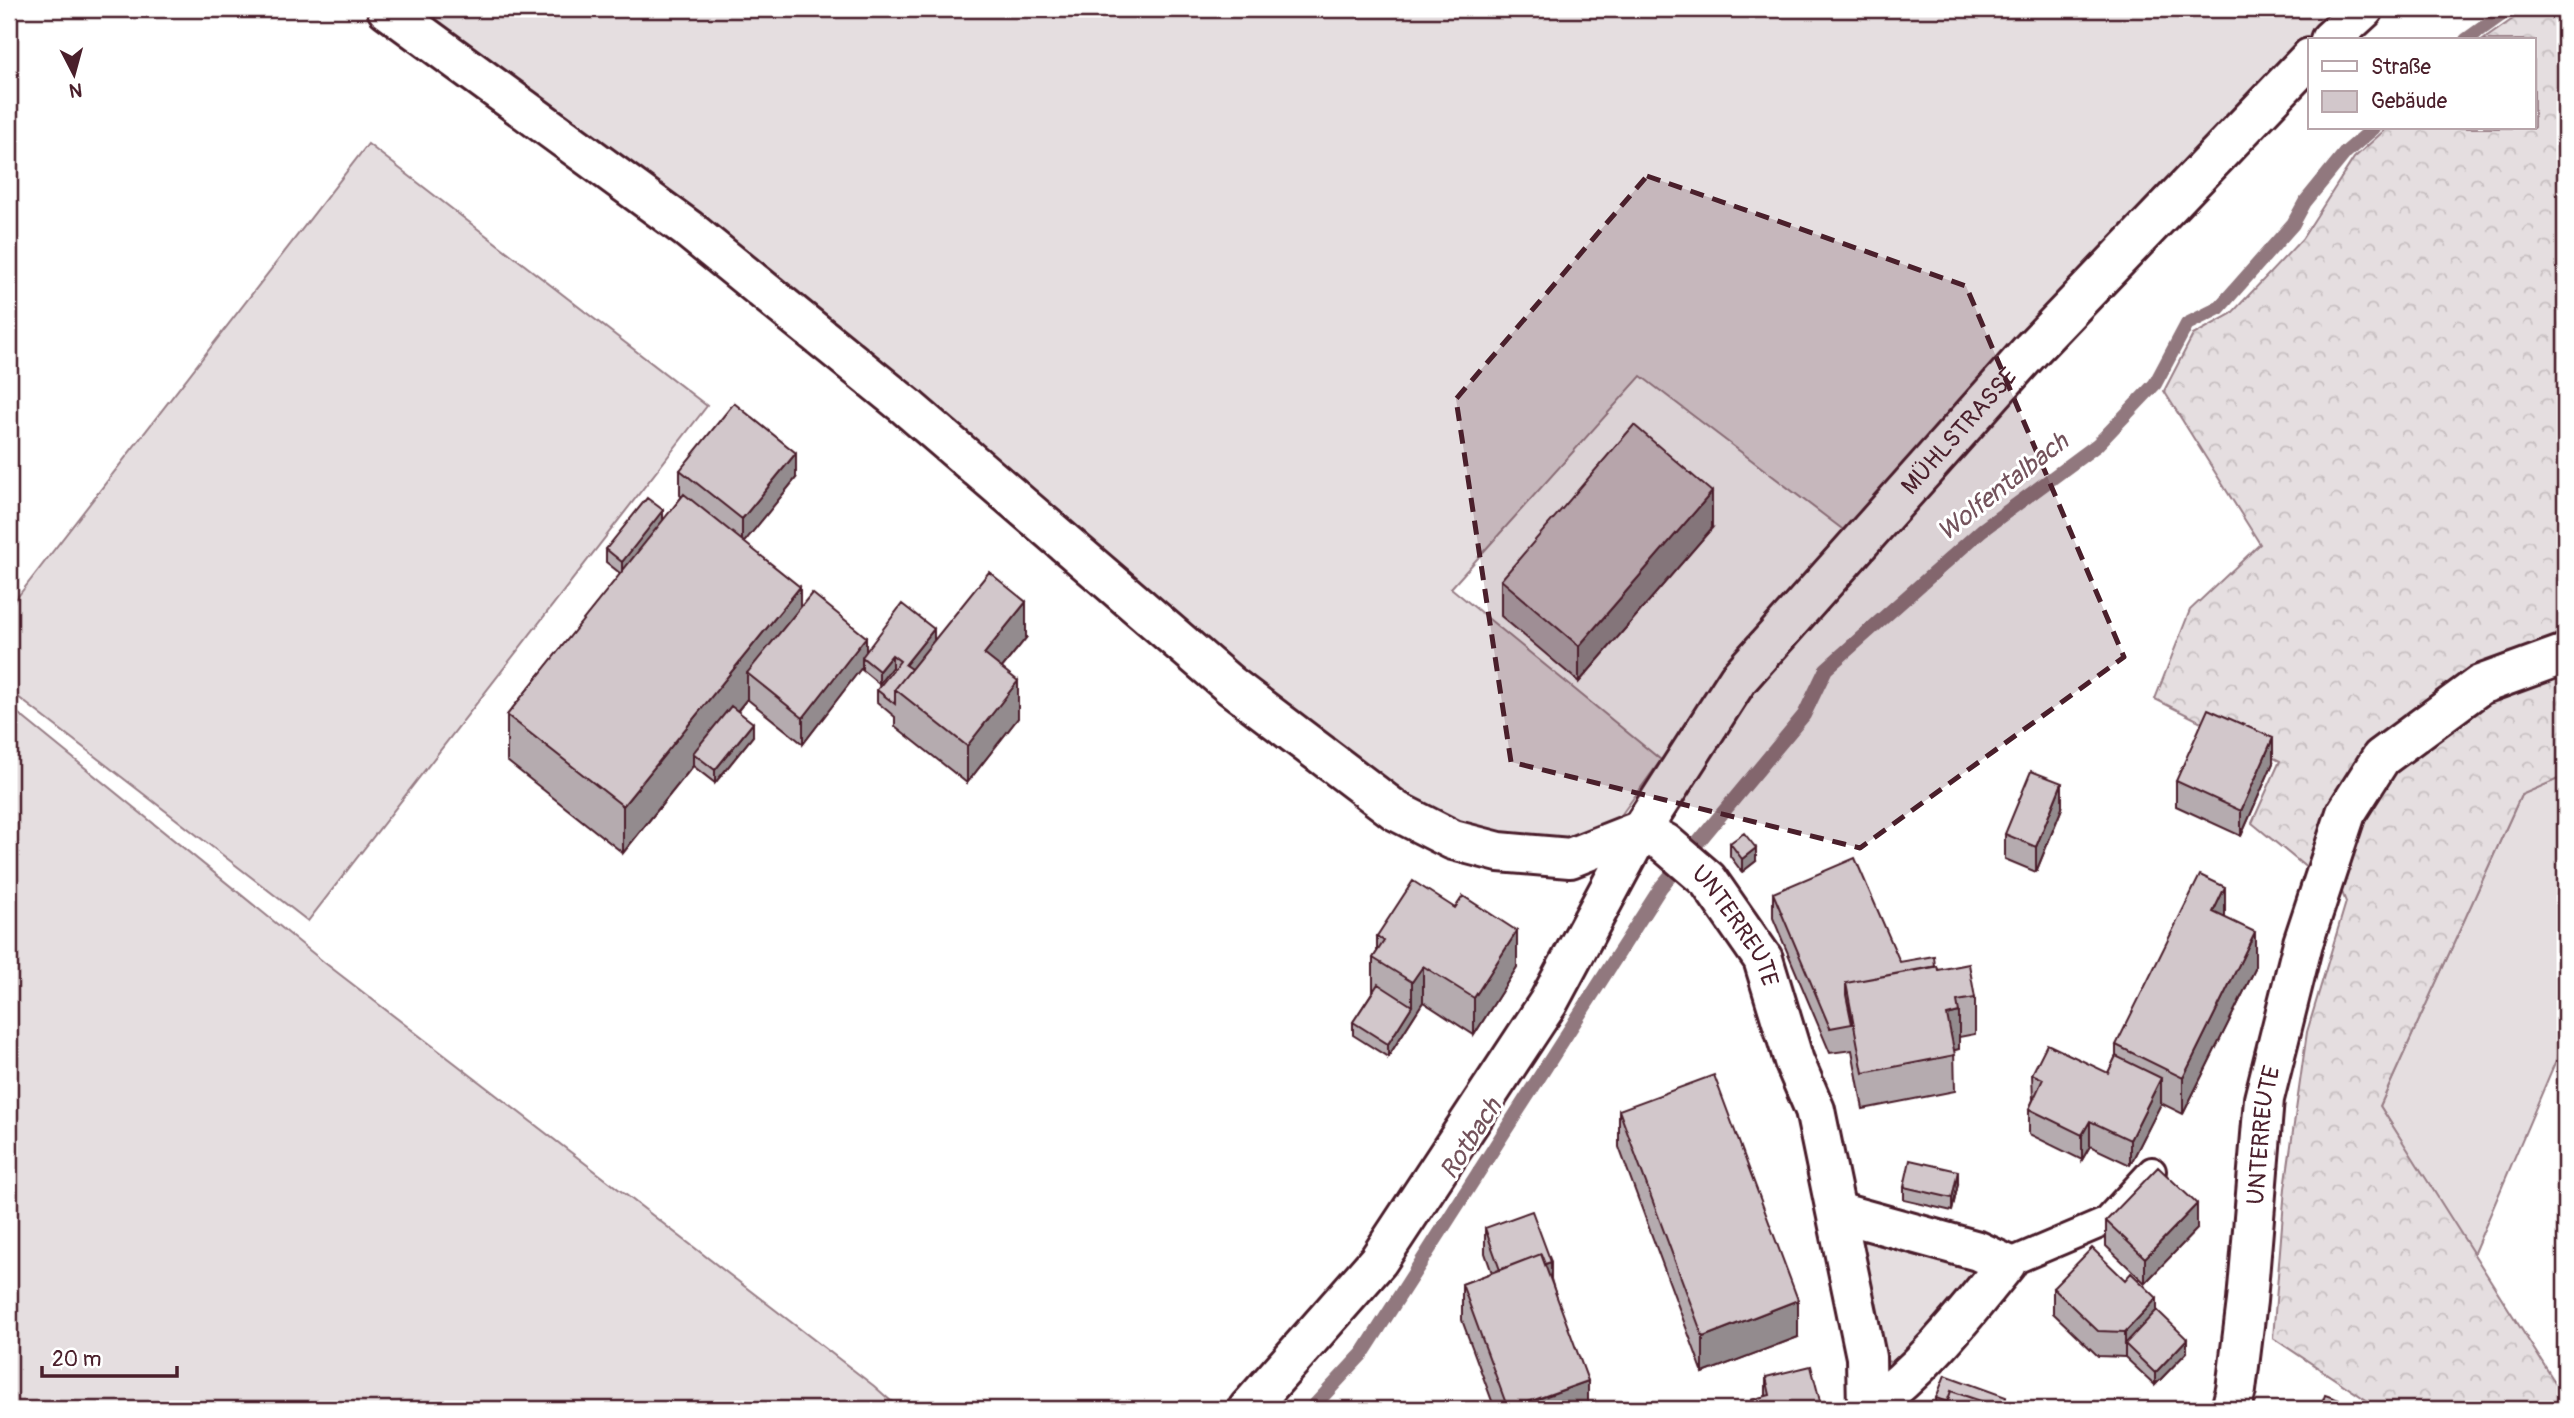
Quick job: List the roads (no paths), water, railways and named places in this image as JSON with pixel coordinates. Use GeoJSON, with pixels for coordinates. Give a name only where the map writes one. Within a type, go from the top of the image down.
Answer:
{"type":"FeatureCollection","features":[{"type":"Feature","properties":{"kind":"street"},"geometry":{"type":"LineString","coordinates":[[387,9],[688,229],[907,407],[1230,685],[1396,811],[1453,840],[1499,852],[1570,858],[1653,837]]}},
{"type":"Feature","properties":{"kind":"street"},"geometry":{"type":"LineString","coordinates":[[2332,38],[2364,9]]}},
{"type":"Feature","properties":{"kind":"street","name":"MÜHLSTRASSE"},"geometry":{"type":"LineString","coordinates":[[1248,1409],[1378,1261],[1548,1003],[1653,837],[1738,679],[2032,349],[2308,60]]}},
{"type":"Feature","properties":{"kind":"street","name":"UNTERREUTE"},"geometry":{"type":"LineString","coordinates":[[2231,1409],[2236,1390],[2247,1301],[2264,1099],[2285,1008],[2346,813],[2381,758],[2480,685],[2565,653]]}},
{"type":"Feature","properties":{"kind":"street","name":"UNTERREUTE"},"geometry":{"type":"LineString","coordinates":[[1653,837],[1708,880],[1763,959],[1794,1061],[1815,1110],[1866,1357],[1868,1409]]}},
{"type":"Feature","properties":{"kind":"street"},"geometry":{"type":"LineString","coordinates":[[1837,1212],[1978,1251],[2006,1264]]}},
{"type":"Feature","properties":{"kind":"street","name":"UNTERREUTE"},"geometry":{"type":"LineString","coordinates":[[1868,1409],[1903,1384],[1954,1328],[2006,1264]]}},
{"type":"Feature","properties":{"kind":"lane"},"geometry":{"type":"LineString","coordinates":[[2006,1264],[2105,1222],[2152,1171]]}},
{"type":"Feature","properties":{"kind":"waterway","name":"Wolfentalbach"},"geometry":{"type":"LineString","coordinates":[[2469,38],[2509,9]]}},
{"type":"Feature","properties":{"kind":"waterway","name":"Wolfentalbach"},"geometry":{"type":"LineString","coordinates":[[1311,1409],[1363,1353],[1661,887],[1804,715],[1826,669],[1982,530],[2097,445],[2155,384],[2187,324],[2219,308],[2293,224],[2305,202],[2345,153],[2372,130]]}},
{"type":"Feature","properties":{"kind":"water label","name":"Rotbach"},"geometry":{"type":"Point","coordinates":[1471,1139]}}]}
